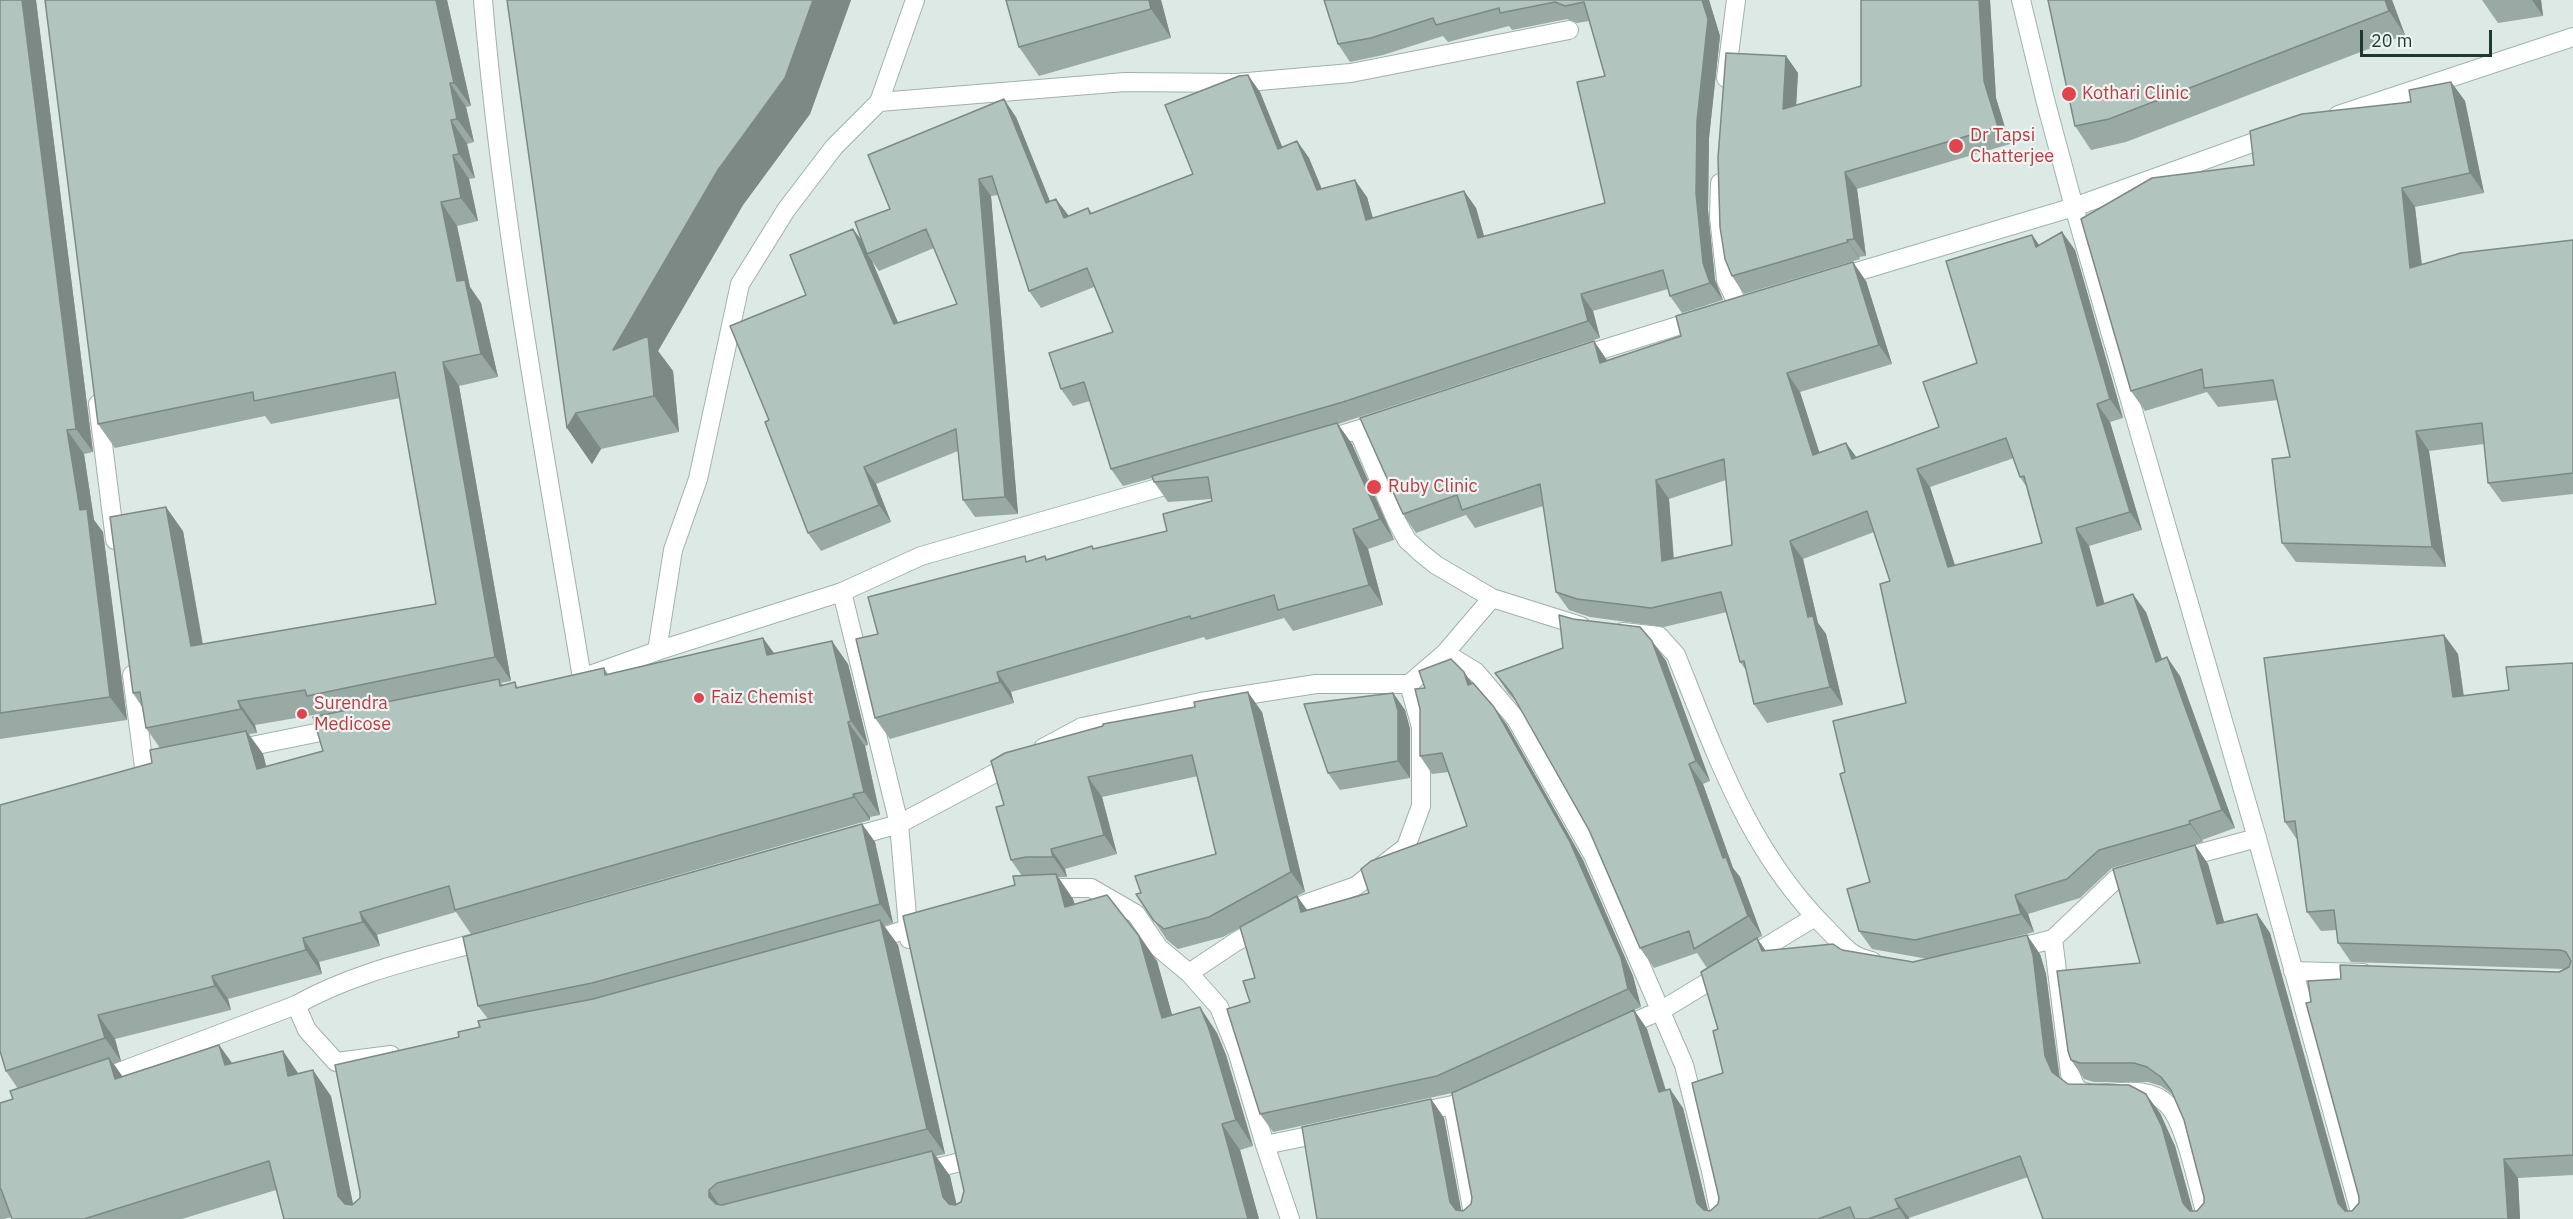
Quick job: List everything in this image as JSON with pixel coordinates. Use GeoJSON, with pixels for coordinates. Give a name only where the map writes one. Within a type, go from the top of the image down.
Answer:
{"type":"FeatureCollection","features":[{"type":"Feature","properties":{"kind":"street"},"geometry":{"type":"LineString","coordinates":[[483,0],[491,94],[576,680],[657,651],[842,592],[921,556],[1197,477]]}},
{"type":"Feature","properties":{"kind":"street"},"geometry":{"type":"LineString","coordinates":[[657,651],[672,550],[698,479],[740,284],[786,210],[827,156],[879,102],[915,0]]}},
{"type":"Feature","properties":{"kind":"street"},"geometry":{"type":"LineString","coordinates":[[1724,100],[1736,0]]}},
{"type":"Feature","properties":{"kind":"street"},"geometry":{"type":"LineString","coordinates":[[2021,0],[2074,207],[2257,838],[2362,1219]]}},
{"type":"Feature","properties":{"kind":"street"},"geometry":{"type":"LineString","coordinates":[[879,102],[1125,82],[1236,83],[1351,73],[1569,30]]}},
{"type":"Feature","properties":{"kind":"street"},"geometry":{"type":"LineString","coordinates":[[2324,119],[2573,37]]}},
{"type":"Feature","properties":{"kind":"street"},"geometry":{"type":"LineString","coordinates":[[1817,284],[2074,207],[2290,130]]}},
{"type":"Feature","properties":{"kind":"street"},"geometry":{"type":"LineString","coordinates":[[1721,170],[1719,217],[1726,280],[1739,307]]}},
{"type":"Feature","properties":{"kind":"street"},"geometry":{"type":"LineString","coordinates":[[1562,362],[1761,300]]}},
{"type":"Feature","properties":{"kind":"street"},"geometry":{"type":"LineString","coordinates":[[96,390],[117,555]]}},
{"type":"Feature","properties":{"kind":"street"},"geometry":{"type":"LineString","coordinates":[[1300,447],[1403,415]]}},
{"type":"Feature","properties":{"kind":"street"},"geometry":{"type":"LineString","coordinates":[[1358,430],[1397,522],[1407,540],[1436,565],[1492,598],[1603,630],[1659,636],[1676,655],[1735,799],[1785,881],[1815,917],[1857,958],[1887,963]]}},
{"type":"Feature","properties":{"kind":"street"},"geometry":{"type":"LineString","coordinates":[[842,592],[899,824],[907,931],[912,954]]}},
{"type":"Feature","properties":{"kind":"street"},"geometry":{"type":"LineString","coordinates":[[830,843],[899,824],[1082,727],[1201,702],[1316,684],[1409,684],[1445,653],[1492,598]]}},
{"type":"Feature","properties":{"kind":"street"},"geometry":{"type":"LineString","coordinates":[[1445,653],[1476,672],[1516,719],[1593,855],[1684,1065],[1712,1171],[1721,1219]]}},
{"type":"Feature","properties":{"kind":"street"},"geometry":{"type":"LineString","coordinates":[[130,661],[144,768]]}},
{"type":"Feature","properties":{"kind":"street"},"geometry":{"type":"LineString","coordinates":[[1189,972],[1237,941],[1305,904],[1356,886],[1406,847],[1421,806],[1421,728],[1409,684]]}},
{"type":"Feature","properties":{"kind":"street"},"geometry":{"type":"LineString","coordinates":[[213,753],[363,723]]}},
{"type":"Feature","properties":{"kind":"street"},"geometry":{"type":"LineString","coordinates":[[122,773],[167,763]]}},
{"type":"Feature","properties":{"kind":"street"},"geometry":{"type":"LineString","coordinates":[[1996,953],[2053,939],[2116,879],[2257,838]]}},
{"type":"Feature","properties":{"kind":"street"},"geometry":{"type":"LineString","coordinates":[[1029,891],[1040,888],[1091,888],[1136,914],[1159,948],[1189,972],[1219,1007],[1237,1051],[1290,1219]]}},
{"type":"Feature","properties":{"kind":"street"},"geometry":{"type":"LineString","coordinates":[[849,947],[907,931],[951,914]]}},
{"type":"Feature","properties":{"kind":"street"},"geometry":{"type":"LineString","coordinates":[[1600,1037],[1662,1010],[1815,917]]}},
{"type":"Feature","properties":{"kind":"street"},"geometry":{"type":"LineString","coordinates":[[87,1084],[296,1005],[323,990],[351,980],[508,934]]}},
{"type":"Feature","properties":{"kind":"street"},"geometry":{"type":"LineString","coordinates":[[2053,939],[2069,1062],[2076,1087],[2085,1093],[2146,1092],[2155,1094],[2169,1105],[2178,1121],[2207,1219]]}},
{"type":"Feature","properties":{"kind":"street"},"geometry":{"type":"LineString","coordinates":[[2293,971],[2383,974]]}},
{"type":"Feature","properties":{"kind":"street"},"geometry":{"type":"LineString","coordinates":[[296,1005],[308,1030],[336,1062],[340,1084]]}},
{"type":"Feature","properties":{"kind":"street"},"geometry":{"type":"LineString","coordinates":[[336,1062],[410,1052]]}},
{"type":"Feature","properties":{"kind":"street"},"geometry":{"type":"LineString","coordinates":[[1398,1116],[1453,1105],[1490,1087]]}},
{"type":"Feature","properties":{"kind":"street"},"geometry":{"type":"LineString","coordinates":[[1453,1105],[1474,1219]]}},
{"type":"Feature","properties":{"kind":"street"},"geometry":{"type":"LineString","coordinates":[[1265,1145],[1342,1128]]}},
{"type":"Feature","properties":{"kind":"street"},"geometry":{"type":"LineString","coordinates":[[954,1139],[963,1182]]}},
{"type":"Feature","properties":{"kind":"street"},"geometry":{"type":"LineString","coordinates":[[904,1176],[960,1162]]}},
{"type":"Feature","properties":{"kind":"building"},"geometry":{"type":"Polygon","coordinates":[[[0,0],[22,0],[76,429],[67,430],[80,510],[87,509],[110,697],[0,713],[0,0]]]}},
{"type":"Feature","properties":{"kind":"building"},"geometry":{"type":"Polygon","coordinates":[[[45,0],[436,0],[454,83],[450,83],[457,119],[451,120],[459,154],[453,155],[461,198],[441,202],[457,281],[465,280],[481,354],[443,362],[495,657],[307,696],[305,690],[238,701],[241,709],[146,728],[140,692],[133,693],[110,517],[166,507],[191,646],[436,604],[395,372],[254,401],[253,392],[98,424],[45,0]]]}},
{"type":"Feature","properties":{"kind":"building"},"geometry":{"type":"Polygon","coordinates":[[[507,0],[813,0],[785,78],[718,170],[613,350],[648,336],[654,396],[576,413],[567,428],[507,0]]]}},
{"type":"Feature","properties":{"kind":"building"},"geometry":{"type":"Polygon","coordinates":[[[1006,0],[1149,0],[1151,9],[1019,47],[1006,0]]]}},
{"type":"Feature","properties":{"kind":"building"},"geometry":{"type":"Polygon","coordinates":[[[1324,0],[1702,0],[1708,19],[1697,121],[1696,193],[1703,263],[1710,283],[1670,296],[1663,270],[1581,294],[1588,321],[1343,402],[1111,469],[1084,382],[1061,389],[1049,353],[1113,332],[1087,268],[1029,291],[992,176],[979,179],[1005,497],[963,500],[956,429],[864,467],[879,505],[808,533],[765,422],[769,420],[730,326],[806,295],[790,255],[853,229],[894,324],[957,304],[926,229],[867,254],[855,222],[890,209],[868,155],[1004,99],[1046,203],[1056,199],[1064,218],[1088,208],[1090,214],[1193,174],[1165,105],[1239,76],[1248,75],[1278,149],[1297,141],[1317,190],[1355,180],[1366,220],[1464,191],[1478,238],[1605,203],[1577,82],[1605,76],[1584,2],[1565,6],[1555,2],[1500,13],[1499,8],[1436,25],[1433,18],[1371,38],[1338,44],[1324,0]]]}},
{"type":"Feature","properties":{"kind":"building"},"geometry":{"type":"Polygon","coordinates":[[[1861,0],[1979,0],[1984,81],[1998,127],[1845,172],[1854,239],[1732,276],[1725,259],[1720,227],[1718,158],[1726,53],[1786,56],[1783,109],[1861,86],[1861,0]]]}},
{"type":"Feature","properties":{"kind":"building"},"geometry":{"type":"Polygon","coordinates":[[[2048,0],[2385,0],[2389,11],[2109,119],[2075,126],[2048,0]]]}},
{"type":"Feature","properties":{"kind":"building"},"geometry":{"type":"Polygon","coordinates":[[[2451,82],[2470,173],[2402,188],[2410,268],[2461,253],[2573,240],[2573,473],[2488,483],[2482,423],[2416,431],[2432,547],[2282,543],[2272,459],[2290,457],[2273,380],[2204,388],[2202,369],[2131,391],[2081,219],[2152,178],[2254,165],[2250,131],[2302,114],[2411,102],[2409,90],[2451,82]]]}},
{"type":"Feature","properties":{"kind":"building"},"geometry":{"type":"Polygon","coordinates":[[[2062,232],[2110,399],[2097,404],[2130,512],[2076,528],[2097,606],[2133,594],[2156,662],[2167,657],[2222,810],[2189,821],[2190,824],[2099,850],[2067,879],[2015,895],[2021,914],[1915,940],[1859,931],[1847,889],[1870,882],[1840,774],[1845,772],[1833,721],[1906,703],[1880,584],[1890,581],[1867,511],[1790,541],[1808,617],[1813,616],[1830,687],[1754,704],[1744,661],[1740,662],[1721,592],[1651,608],[1577,599],[1556,592],[1540,484],[1462,510],[1457,495],[1403,514],[1360,418],[1594,341],[1600,363],[1681,336],[1676,316],[1853,262],[1879,345],[1787,373],[1813,455],[1846,443],[1852,459],[1939,427],[1923,382],[1977,363],[1946,261],[2032,235],[2036,247],[2062,232]],[[2006,438],[1917,469],[1948,567],[2042,543],[2024,476],[2020,477],[2006,438]],[[1724,459],[1656,480],[1662,561],[1732,545],[1724,459]]]}},
{"type":"Feature","properties":{"kind":"building"},"geometry":{"type":"Polygon","coordinates":[[[1337,423],[1380,519],[1353,529],[1369,585],[1278,610],[1274,595],[1191,619],[1190,616],[997,672],[1000,682],[875,718],[856,639],[878,634],[868,597],[1025,556],[1026,562],[1045,556],[1046,560],[1092,546],[1093,549],[1167,531],[1163,514],[1212,501],[1208,477],[1154,482],[1152,476],[1337,423]]]}},
{"type":"Feature","properties":{"kind":"building"},"geometry":{"type":"Polygon","coordinates":[[[1559,615],[1573,619],[1640,627],[1652,641],[1696,761],[1689,764],[1723,858],[1726,857],[1748,916],[1694,949],[1689,931],[1640,948],[1589,830],[1512,694],[1495,673],[1563,648],[1559,615]]]}},
{"type":"Feature","properties":{"kind":"building"},"geometry":{"type":"Polygon","coordinates":[[[2444,635],[2453,697],[2509,690],[2506,667],[2573,663],[2573,1155],[2504,1159],[2508,1219],[2043,1219],[2020,1156],[1895,1199],[1899,1208],[1868,1219],[1855,1219],[1850,1207],[1818,1219],[1317,1219],[1302,1127],[1431,1099],[1450,1202],[1456,1210],[1463,1211],[1471,1204],[1472,1198],[1452,1093],[1634,1010],[1659,1092],[1670,1089],[1697,1203],[1704,1210],[1710,1211],[1718,1204],[1719,1198],[1692,1083],[1723,1073],[1713,1031],[1718,1029],[1701,972],[1757,938],[1762,951],[1833,944],[1842,950],[1913,962],[2027,935],[2033,955],[2045,1056],[2052,1072],[2068,1084],[2129,1085],[2146,1094],[2162,1127],[2183,1203],[2190,1211],[2197,1211],[2204,1203],[2204,1197],[2184,1120],[2171,1090],[2161,1077],[2147,1067],[2134,1063],[2080,1063],[2071,1060],[2057,971],[2140,963],[2113,869],[2195,845],[2217,924],[2257,914],[2338,1203],[2345,1211],[2352,1211],[2359,1203],[2359,1197],[2306,1003],[2311,1002],[2308,981],[2341,979],[2340,965],[2559,972],[2569,967],[2571,961],[2566,952],[2560,950],[2338,943],[2334,910],[2307,912],[2295,821],[2285,822],[2264,658],[2444,635]]]}},
{"type":"Feature","properties":{"kind":"building"},"geometry":{"type":"Polygon","coordinates":[[[763,638],[767,655],[832,641],[851,721],[848,722],[864,792],[853,794],[854,797],[455,910],[449,886],[360,912],[363,922],[303,938],[306,950],[212,976],[215,986],[98,1015],[105,1038],[6,1071],[0,1051],[0,805],[152,763],[150,750],[246,731],[257,769],[323,751],[313,717],[499,679],[500,686],[515,682],[516,688],[604,668],[605,675],[763,638]]]}},
{"type":"Feature","properties":{"kind":"building"},"geometry":{"type":"Polygon","coordinates":[[[1451,659],[1464,672],[1468,685],[1473,683],[1494,707],[1570,842],[1621,958],[1628,989],[1437,1076],[1260,1114],[1227,1009],[1250,1002],[1243,981],[1255,978],[1240,927],[1297,896],[1301,912],[1369,893],[1361,869],[1371,861],[1467,826],[1442,753],[1420,756],[1420,709],[1415,689],[1425,688],[1419,671],[1451,659]]]}},
{"type":"Feature","properties":{"kind":"building"},"geometry":{"type":"Polygon","coordinates":[[[1248,692],[1291,872],[1209,917],[1164,929],[1154,921],[1136,894],[1141,893],[1135,876],[1216,854],[1192,755],[1088,777],[1104,835],[1051,849],[1053,857],[1026,857],[1011,860],[996,807],[1004,805],[991,761],[1005,753],[1103,726],[1103,724],[1195,707],[1194,702],[1248,692]]]}},
{"type":"Feature","properties":{"kind":"building"},"geometry":{"type":"Polygon","coordinates":[[[1393,693],[1398,711],[1398,761],[1328,773],[1304,704],[1393,693]]]}},
{"type":"Feature","properties":{"kind":"building"},"geometry":{"type":"Polygon","coordinates":[[[862,824],[880,904],[592,983],[478,1006],[463,937],[862,824]]]}},
{"type":"Feature","properties":{"kind":"building"},"geometry":{"type":"Polygon","coordinates":[[[1056,874],[1065,907],[1107,895],[1139,936],[1162,1018],[1200,1007],[1209,1029],[1236,1120],[1222,1124],[1248,1219],[284,1219],[269,1161],[84,1219],[12,1219],[0,1189],[0,1103],[13,1099],[10,1091],[109,1058],[115,1079],[219,1045],[225,1065],[283,1051],[288,1076],[313,1070],[338,1196],[345,1204],[352,1205],[360,1198],[360,1192],[335,1065],[459,1037],[458,1032],[480,1027],[478,1021],[593,999],[880,920],[927,1129],[717,1183],[709,1190],[709,1197],[716,1204],[722,1205],[932,1151],[943,1197],[949,1204],[955,1205],[961,1202],[964,1191],[903,916],[1015,885],[1013,876],[1056,874]]]}},
{"type":"Feature","properties":{"kind":"place","name":"Kothari Clinic"},"geometry":{"type":"Point","coordinates":[2069,94]}},
{"type":"Feature","properties":{"kind":"place","name":"Dr Tapsi Chatterjee"},"geometry":{"type":"Point","coordinates":[1956,146]}},
{"type":"Feature","properties":{"kind":"place","name":"Ruby Clinic"},"geometry":{"type":"Point","coordinates":[1374,487]}},
{"type":"Feature","properties":{"kind":"place","name":"Faiz Chemist"},"geometry":{"type":"Point","coordinates":[699,698]}},
{"type":"Feature","properties":{"kind":"place","name":"Surendra Medicose"},"geometry":{"type":"Point","coordinates":[302,714]}}]}
